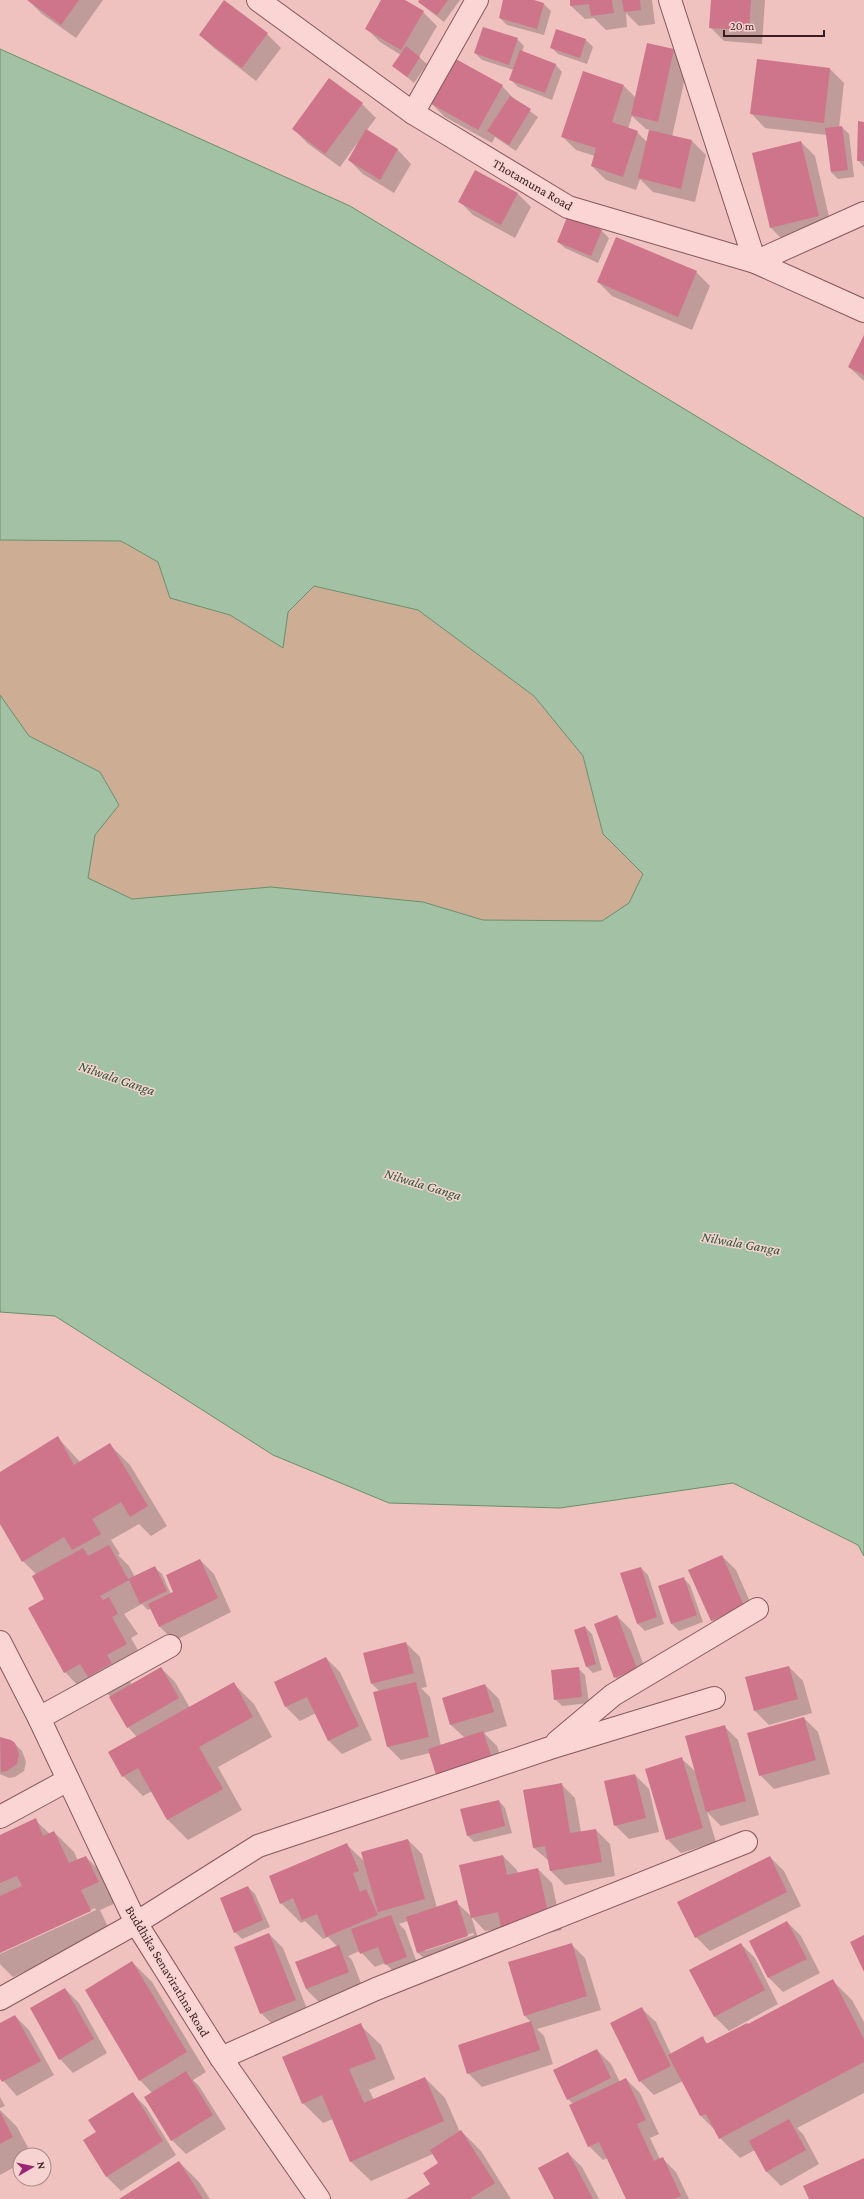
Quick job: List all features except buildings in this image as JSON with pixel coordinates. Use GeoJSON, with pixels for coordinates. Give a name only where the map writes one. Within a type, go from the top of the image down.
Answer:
{"type":"FeatureCollection","features":[{"type":"Feature","properties":{"kind":"street","name":"Thotamuna Road"},"geometry":{"type":"LineString","coordinates":[[258,0],[413,113],[568,207],[756,262],[864,311]]}},
{"type":"Feature","properties":{"kind":"street"},"geometry":{"type":"LineString","coordinates":[[413,113],[477,0]]}},
{"type":"Feature","properties":{"kind":"street"},"geometry":{"type":"LineString","coordinates":[[670,0],[756,262],[864,213]]}},
{"type":"Feature","properties":{"kind":"street"},"geometry":{"type":"LineString","coordinates":[[550,1748],[613,1694],[757,1608]]}},
{"type":"Feature","properties":{"kind":"street","name":"Buddhika Senavirathna Road"},"geometry":{"type":"LineString","coordinates":[[0,1642],[39,1718],[136,1923],[222,2058],[319,2199]]}},
{"type":"Feature","properties":{"kind":"street"},"geometry":{"type":"LineString","coordinates":[[39,1718],[170,1646]]}},
{"type":"Feature","properties":{"kind":"street"},"geometry":{"type":"LineString","coordinates":[[0,1999],[136,1923],[258,1846],[550,1748],[714,1698]]}},
{"type":"Feature","properties":{"kind":"street"},"geometry":{"type":"LineString","coordinates":[[0,1817],[68,1780]]}},
{"type":"Feature","properties":{"kind":"street"},"geometry":{"type":"LineString","coordinates":[[222,2058],[376,1989],[746,1842]]}},
{"type":"Feature","properties":{"kind":"shaded area"},"geometry":{"type":"Polygon","coordinates":[[[0,540],[121,541],[158,562],[170,598],[230,615],[283,648],[288,612],[314,586],[418,610],[534,696],[583,756],[603,834],[644,874],[629,903],[603,921],[483,920],[423,902],[271,887],[132,899],[88,878],[95,835],[119,805],[100,772],[29,736],[0,695],[0,540]]]}},
{"type":"Feature","properties":{"kind":"water","name":"Nilwala Ganga"},"geometry":{"type":"Polygon","coordinates":[[[0,49],[350,206],[864,518],[864,1556],[858,1545],[733,1483],[560,1508],[389,1503],[273,1455],[55,1316],[0,1312],[0,695],[29,736],[100,772],[119,805],[95,835],[88,878],[132,899],[271,887],[423,902],[483,920],[602,921],[629,903],[643,874],[603,834],[583,756],[534,696],[418,610],[314,586],[288,612],[283,648],[230,615],[170,598],[158,562],[121,541],[0,540],[0,49]]]}}]}
